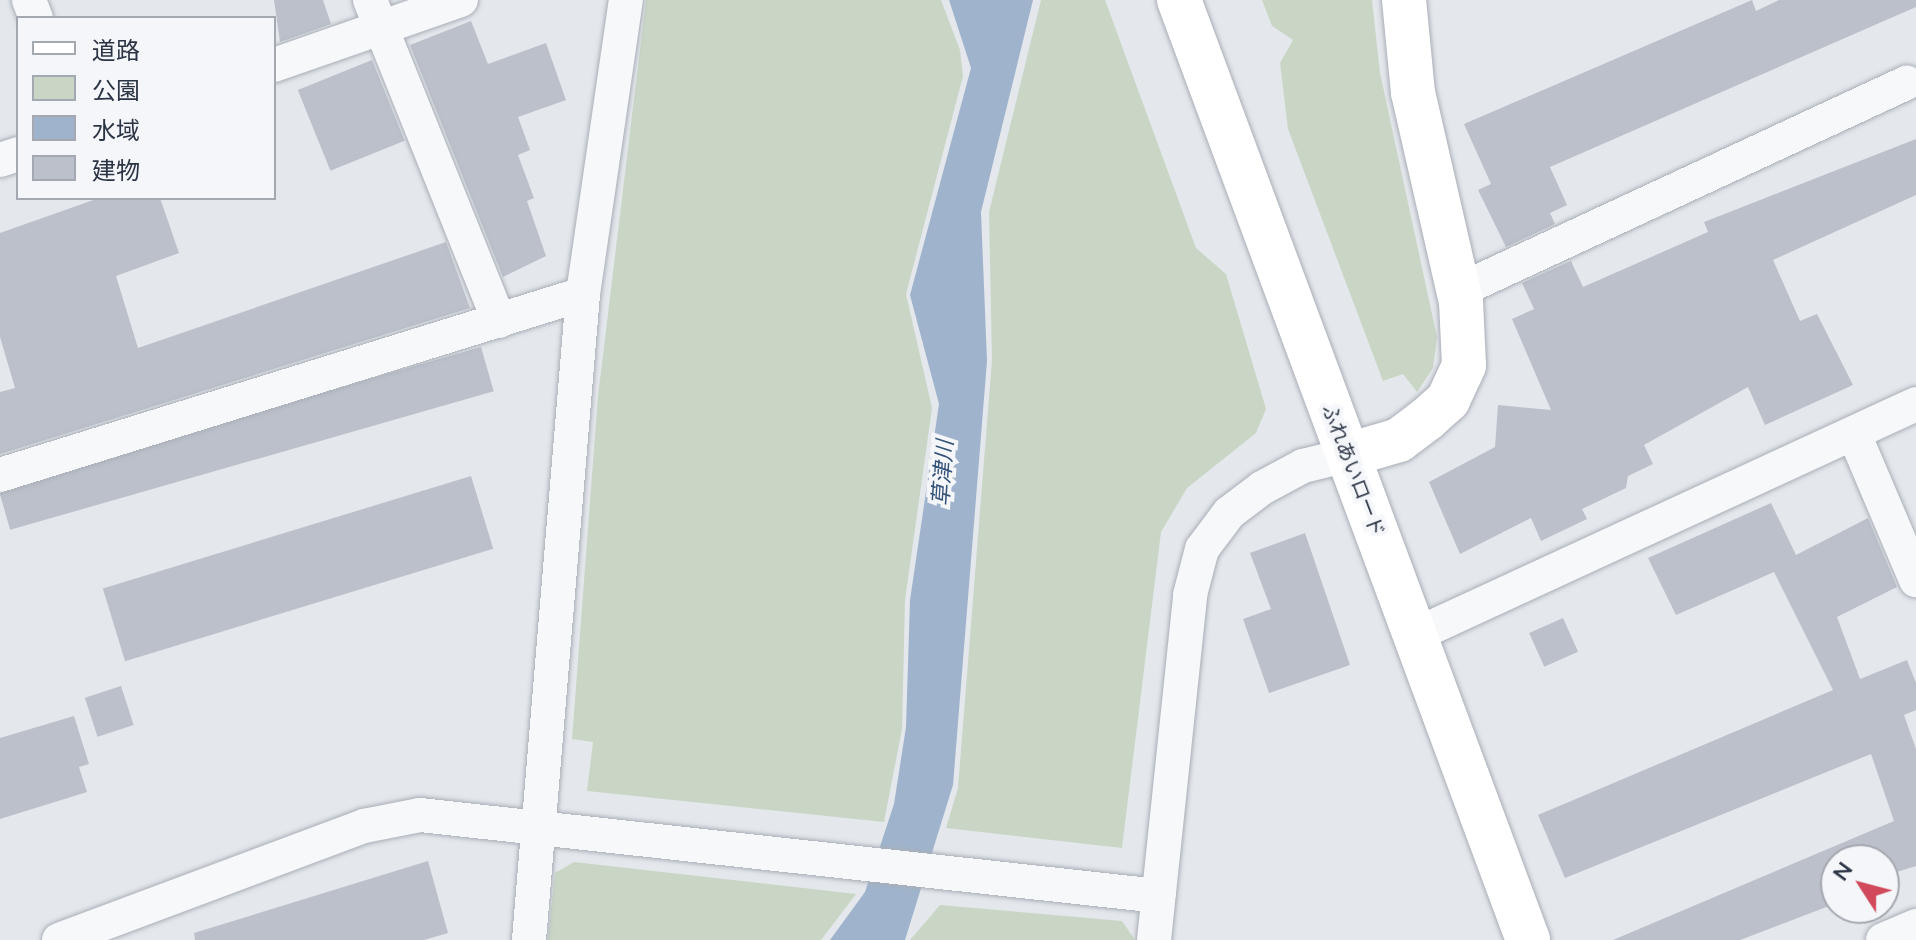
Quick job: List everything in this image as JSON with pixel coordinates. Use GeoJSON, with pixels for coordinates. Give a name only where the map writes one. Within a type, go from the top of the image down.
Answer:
{"type":"FeatureCollection","features":[{"type":"Feature","properties":{"kind":"street"},"geometry":{"type":"LineString","coordinates":[[276,64],[376,14],[461,0]]}},
{"type":"Feature","properties":{"kind":"street"},"geometry":{"type":"LineString","coordinates":[[529,940],[583,294],[626,0]]}},
{"type":"Feature","properties":{"kind":"street","name":"ふれあいロード"},"geometry":{"type":"LineString","coordinates":[[1179,0],[1528,940]]}},
{"type":"Feature","properties":{"kind":"street"},"geometry":{"type":"LineString","coordinates":[[1154,940],[1190,595],[1202,549],[1229,513],[1262,488],[1303,466],[1399,440],[1448,400],[1464,365],[1458,291],[1413,93],[1404,0]]}},
{"type":"Feature","properties":{"kind":"street"},"geometry":{"type":"LineString","coordinates":[[376,14],[499,321]]}},
{"type":"Feature","properties":{"kind":"street"},"geometry":{"type":"LineString","coordinates":[[1458,291],[1907,83]]}},
{"type":"Feature","properties":{"kind":"street"},"geometry":{"type":"LineString","coordinates":[[0,475],[583,294]]}},
{"type":"Feature","properties":{"kind":"street"},"geometry":{"type":"LineString","coordinates":[[1415,635],[1916,404]]}},
{"type":"Feature","properties":{"kind":"street"},"geometry":{"type":"LineString","coordinates":[[1854,434],[1916,580]]}},
{"type":"Feature","properties":{"kind":"street"},"geometry":{"type":"LineString","coordinates":[[59,940],[364,826],[420,815],[579,835],[1159,896]]}},
{"type":"Feature","properties":{"kind":"street"},"geometry":{"type":"LineString","coordinates":[[1883,940],[1916,926]]}},
{"type":"Feature","properties":{"kind":"green space"},"geometry":{"type":"Polygon","coordinates":[[[646,0],[941,0],[960,50],[963,76],[906,294],[932,408],[905,600],[902,729],[884,822],[587,791],[593,742],[572,739],[598,396],[646,0]]]}},
{"type":"Feature","properties":{"kind":"green space"},"geometry":{"type":"Polygon","coordinates":[[[1041,0],[1105,0],[1196,248],[1226,274],[1266,409],[1256,433],[1187,488],[1161,532],[1122,848],[946,828],[958,788],[992,360],[989,212],[1041,0]]]}},
{"type":"Feature","properties":{"kind":"green space"},"geometry":{"type":"Polygon","coordinates":[[[1262,0],[1372,0],[1380,73],[1437,337],[1433,368],[1417,392],[1403,374],[1383,381],[1288,129],[1280,63],[1293,40],[1272,26],[1262,0]]]}},
{"type":"Feature","properties":{"kind":"green space"},"geometry":{"type":"Polygon","coordinates":[[[574,862],[856,894],[821,940],[548,940],[555,873],[574,862]]]}},
{"type":"Feature","properties":{"kind":"green space"},"geometry":{"type":"Polygon","coordinates":[[[940,905],[1122,921],[1135,940],[910,940],[940,905]]]}},
{"type":"Feature","properties":{"kind":"water","name":"草津川"},"geometry":{"type":"Polygon","coordinates":[[[949,0],[1033,0],[981,212],[987,361],[953,785],[905,940],[830,940],[865,892],[894,804],[906,727],[910,600],[939,404],[910,295],[971,68],[949,0]]]}},
{"type":"Feature","properties":{"kind":"building"},"geometry":{"type":"Polygon","coordinates":[[[274,0],[323,0],[331,24],[280,42],[274,0]]]}},
{"type":"Feature","properties":{"kind":"building"},"geometry":{"type":"Polygon","coordinates":[[[1752,0],[1756,11],[1779,0],[1916,0],[1916,7],[1550,167],[1567,205],[1550,213],[1555,224],[1506,247],[1478,190],[1491,184],[1464,124],[1752,0]]]}},
{"type":"Feature","properties":{"kind":"building"},"geometry":{"type":"Polygon","coordinates":[[[471,21],[488,64],[546,43],[566,100],[518,117],[530,150],[518,155],[534,198],[527,201],[546,256],[503,277],[410,45],[471,21]]]}},
{"type":"Feature","properties":{"kind":"building"},"geometry":{"type":"Polygon","coordinates":[[[372,60],[405,141],[330,171],[298,90],[372,60]]]}},
{"type":"Feature","properties":{"kind":"building"},"geometry":{"type":"Polygon","coordinates":[[[1916,139],[1916,195],[1773,260],[1800,321],[1817,314],[1853,385],[1765,425],[1748,387],[1644,445],[1653,464],[1628,476],[1626,488],[1582,509],[1587,519],[1541,541],[1531,518],[1460,554],[1429,482],[1495,447],[1498,405],[1551,410],[1512,319],[1534,309],[1522,283],[1571,261],[1583,287],[1708,232],[1704,222],[1916,139]]]}},
{"type":"Feature","properties":{"kind":"building"},"geometry":{"type":"Polygon","coordinates":[[[93,200],[161,200],[179,253],[116,276],[138,348],[446,242],[470,308],[0,454],[0,392],[15,388],[0,337],[0,233],[93,200]]]}},
{"type":"Feature","properties":{"kind":"building"},"geometry":{"type":"Polygon","coordinates":[[[481,347],[494,391],[10,530],[0,485],[481,347]]]}},
{"type":"Feature","properties":{"kind":"building"},"geometry":{"type":"Polygon","coordinates":[[[471,476],[493,549],[125,661],[103,589],[471,476]]]}},
{"type":"Feature","properties":{"kind":"building"},"geometry":{"type":"Polygon","coordinates":[[[1771,503],[1796,555],[1868,518],[1897,587],[1837,617],[1860,679],[1907,660],[1916,683],[1916,710],[1904,715],[1916,749],[1916,866],[1900,871],[1900,844],[1840,844],[1894,821],[1871,754],[1565,878],[1538,815],[1833,690],[1774,572],[1676,615],[1648,558],[1771,503]]]}},
{"type":"Feature","properties":{"kind":"building"},"geometry":{"type":"Polygon","coordinates":[[[1305,533],[1350,665],[1269,693],[1243,619],[1271,609],[1250,553],[1305,533]]]}},
{"type":"Feature","properties":{"kind":"building"},"geometry":{"type":"Polygon","coordinates":[[[1563,618],[1578,652],[1544,667],[1529,633],[1563,618]]]}},
{"type":"Feature","properties":{"kind":"building"},"geometry":{"type":"Polygon","coordinates":[[[121,686],[134,725],[98,737],[85,698],[121,686]]]}},
{"type":"Feature","properties":{"kind":"building"},"geometry":{"type":"Polygon","coordinates":[[[74,716],[89,764],[79,767],[87,792],[0,819],[0,738],[74,716]]]}},
{"type":"Feature","properties":{"kind":"building"},"geometry":{"type":"Polygon","coordinates":[[[1820,852],[1820,909],[1740,940],[1613,940],[1820,852]]]}},
{"type":"Feature","properties":{"kind":"building"},"geometry":{"type":"Polygon","coordinates":[[[428,861],[448,933],[424,940],[195,940],[194,933],[428,861]]]}}]}
